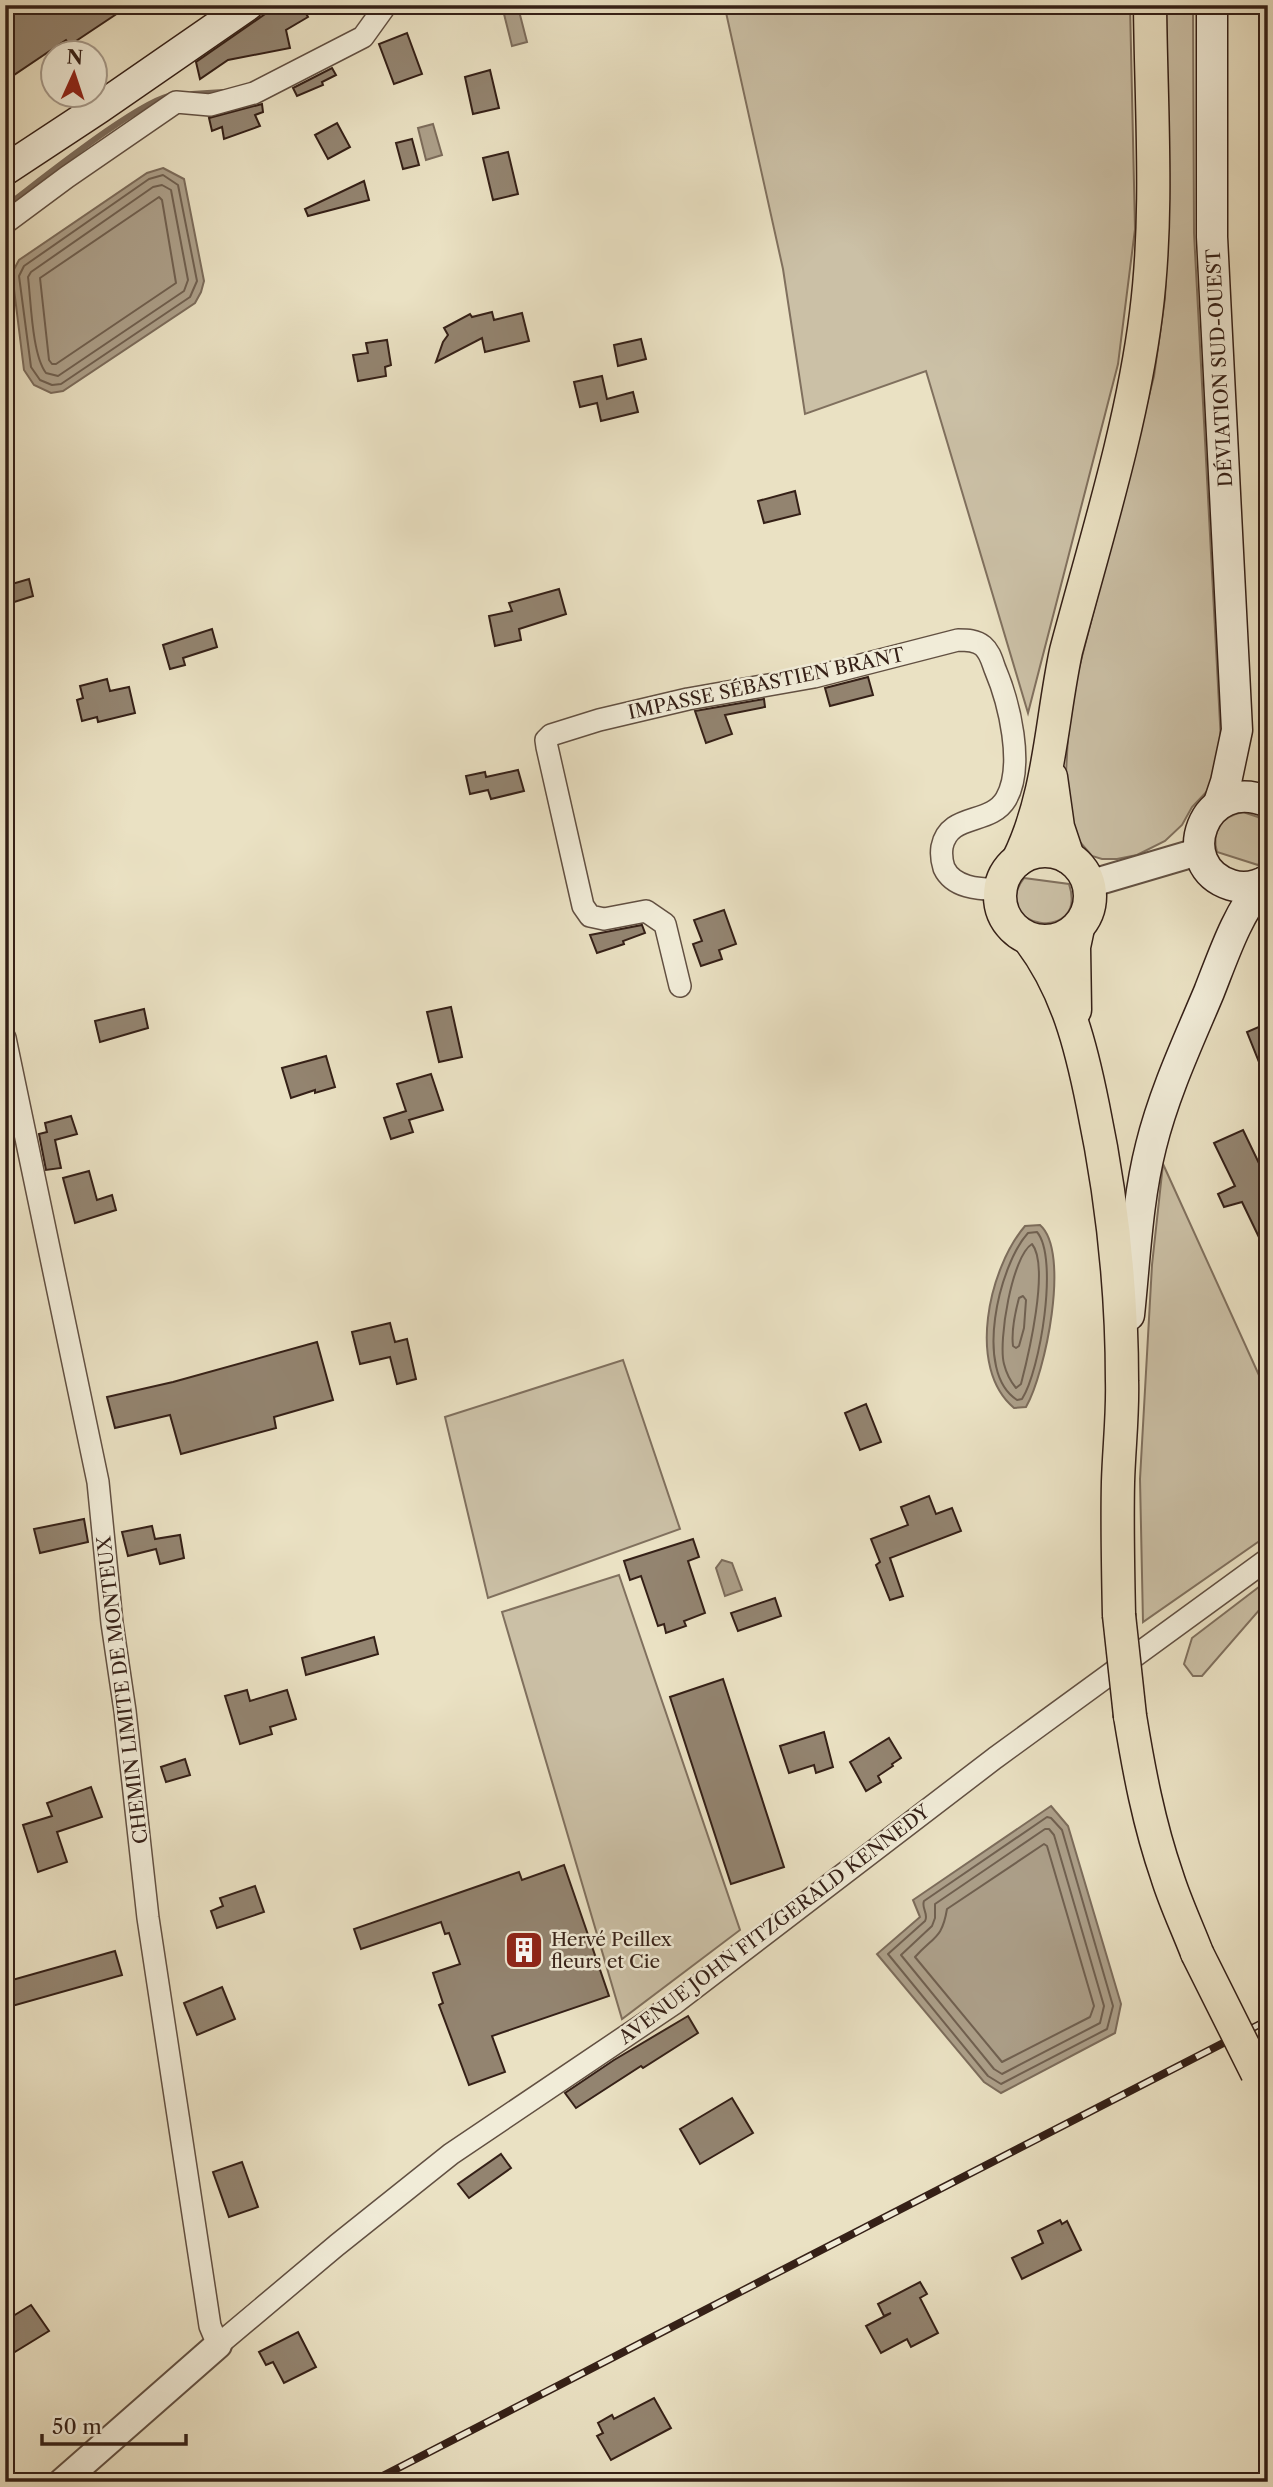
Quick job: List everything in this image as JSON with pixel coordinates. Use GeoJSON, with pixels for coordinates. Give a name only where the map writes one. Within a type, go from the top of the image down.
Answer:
{"type":"FeatureCollection","features":[{"type":"Feature","properties":{"kind":"main road"},"geometry":{"type":"LineString","coordinates":[[5,170],[248,5]]}},
{"type":"Feature","properties":{"kind":"main road"},"geometry":{"type":"LineString","coordinates":[[1078,928],[1057,940],[1030,939],[1017,932],[1008,922],[1002,909],[1001,890],[1009,870],[1018,860],[1029,837],[1049,762],[1058,690],[1138,371],[1146,314],[1153,198],[1150,5]]}},
{"type":"Feature","properties":{"kind":"main road","name":"DÉVIATION SUD-OUEST"},"geometry":{"type":"LineString","coordinates":[[1212,5],[1212,237],[1237,730]]}},
{"type":"Feature","properties":{"kind":"main road"},"geometry":{"type":"LineString","coordinates":[[1237,730],[1254,779],[1268,801]]}},
{"type":"Feature","properties":{"kind":"main road"},"geometry":{"type":"LineString","coordinates":[[1219,803],[1237,730]]}},
{"type":"Feature","properties":{"kind":"main road"},"geometry":{"type":"LineString","coordinates":[[1049,762],[1058,827],[1068,857]]}},
{"type":"Feature","properties":{"kind":"main road"},"geometry":{"type":"LineString","coordinates":[[1266,882],[1252,887],[1228,884],[1209,870],[1201,852],[1200,831],[1210,811],[1219,803],[1244,796],[1268,801]]}},
{"type":"Feature","properties":{"kind":"main road"},"geometry":{"type":"LineString","coordinates":[[1018,860],[1031,853],[1046,851],[1068,857],[1083,871],[1089,884],[1091,898],[1088,912],[1078,928],[1074,947],[1074,1022]]}},
{"type":"Feature","properties":{"kind":"main road"},"geometry":{"type":"LineString","coordinates":[[1122,1381],[1142,1196],[1151,1147],[1164,1101],[1226,949],[1249,901],[1266,882]]}},
{"type":"Feature","properties":{"kind":"main road"},"geometry":{"type":"LineString","coordinates":[[1030,939],[1053,977],[1074,1022],[1102,1146],[1112,1213],[1122,1381],[1117,1554],[1119,1615],[1130,1717],[1145,1799],[1167,1877],[1197,1953],[1262,2082]]}},
{"type":"Feature","properties":{"kind":"street"},"geometry":{"type":"LineString","coordinates":[[5,223],[176,102],[210,105],[254,93],[363,37],[386,5]]}},
{"type":"Feature","properties":{"kind":"street","name":"IMPASSE SÉBASTIEN BRANT"},"geometry":{"type":"LineString","coordinates":[[680,986],[665,924],[646,911],[604,919],[590,916],[583,906],[547,747],[546,740],[551,735],[599,720],[688,699],[814,677],[958,640],[981,644],[988,652],[1010,710],[1014,750],[1012,785],[1005,800],[995,811],[983,817],[962,821],[951,828],[944,839],[941,853],[944,869],[954,880],[967,887],[1001,890]]}},
{"type":"Feature","properties":{"kind":"street"},"geometry":{"type":"LineString","coordinates":[[1089,884],[1201,852]]}},
{"type":"Feature","properties":{"kind":"street","name":"CHEMIN LIMITE DE MONTEUX"},"geometry":{"type":"LineString","coordinates":[[5,1038],[98,1482],[112,1623],[149,1918],[206,2300],[211,2326],[219,2345]]}},
{"type":"Feature","properties":{"kind":"street","name":"AVENUE JOHN FITZGERALD KENNEDY"},"geometry":{"type":"LineString","coordinates":[[219,2345],[337,2245],[451,2154],[675,2003],[995,1758],[1268,1559]]}},
{"type":"Feature","properties":{"kind":"street"},"geometry":{"type":"LineString","coordinates":[[62,2482],[219,2345]]}},
{"type":"Feature","properties":{"kind":"shaded area"},"geometry":{"type":"Polygon","coordinates":[[[733,5],[1130,5],[1135,229],[1118,364],[1028,713],[926,371],[805,414],[783,269],[725,8],[733,5]]]}},
{"type":"Feature","properties":{"kind":"shaded area"},"geometry":{"type":"Polygon","coordinates":[[[1166,5],[1193,5],[1194,233],[1221,742],[1213,785],[1192,807],[1182,825],[1165,841],[1137,855],[1102,859],[1092,856],[1073,834],[1066,811],[1068,736],[1077,676],[1154,376],[1165,298],[1169,187],[1166,5]]]}},
{"type":"Feature","properties":{"kind":"shaded area"},"geometry":{"type":"Polygon","coordinates":[[[1243,812],[1258,817],[1268,828],[1268,854],[1258,865],[1217,852],[1216,837],[1220,826],[1229,817],[1243,812]]]}},
{"type":"Feature","properties":{"kind":"shaded area"},"geometry":{"type":"Polygon","coordinates":[[[1024,878],[1069,884],[1071,903],[1065,916],[1054,922],[1040,923],[1027,918],[1018,909],[1016,895],[1024,878]]]}},
{"type":"Feature","properties":{"kind":"shaded area"},"geometry":{"type":"Polygon","coordinates":[[[1163,1164],[1268,1395],[1268,1535],[1143,1622],[1140,1479],[1152,1265],[1163,1164]]]}},
{"type":"Feature","properties":{"kind":"shaded area"},"geometry":{"type":"Polygon","coordinates":[[[623,1360],[680,1529],[488,1598],[445,1417],[623,1360]]]}},
{"type":"Feature","properties":{"kind":"shaded area"},"geometry":{"type":"Polygon","coordinates":[[[619,1575],[740,1930],[622,2019],[502,1612],[619,1575]]]}},
{"type":"Feature","properties":{"kind":"shaded area"},"geometry":{"type":"Polygon","coordinates":[[[1268,1580],[1268,1600],[1202,1676],[1193,1676],[1184,1664],[1192,1638],[1268,1580]]]}},
{"type":"Feature","properties":{"kind":"water"},"geometry":{"type":"Polygon","coordinates":[[[510,8],[519,11],[527,42],[512,46],[504,14],[510,8]]]}},
{"type":"Feature","properties":{"kind":"water"},"geometry":{"type":"Polygon","coordinates":[[[433,124],[442,155],[426,160],[418,128],[433,124]]]}},
{"type":"Feature","properties":{"kind":"water"},"geometry":{"type":"Polygon","coordinates":[[[163,168],[184,179],[204,281],[195,303],[63,391],[51,393],[34,385],[24,370],[12,273],[19,260],[147,173],[163,168]]]}},
{"type":"Feature","properties":{"kind":"water"},"geometry":{"type":"Polygon","coordinates":[[[1040,1225],[1049,1239],[1054,1260],[1052,1314],[1041,1368],[1033,1391],[1026,1407],[1014,1408],[999,1390],[990,1369],[988,1318],[993,1291],[1012,1244],[1025,1226],[1040,1225]]]}},
{"type":"Feature","properties":{"kind":"water"},"geometry":{"type":"Polygon","coordinates":[[[722,1560],[732,1563],[742,1590],[725,1596],[716,1568],[722,1560]]]}},
{"type":"Feature","properties":{"kind":"water"},"geometry":{"type":"Polygon","coordinates":[[[1051,1806],[1068,1826],[1121,2004],[1115,2033],[1001,2093],[984,2082],[877,1954],[920,1917],[913,1900],[1051,1806]]]}},
{"type":"Feature","properties":{"kind":"building"},"geometry":{"type":"Polygon","coordinates":[[[9,5],[130,5],[80,38],[38,38],[38,59],[5,81],[5,10],[10,9],[9,5]]]}},
{"type":"Feature","properties":{"kind":"building"},"geometry":{"type":"Polygon","coordinates":[[[278,5],[301,5],[308,17],[286,30],[290,48],[228,60],[200,79],[196,62],[278,5]]]}},
{"type":"Feature","properties":{"kind":"building"},"geometry":{"type":"Polygon","coordinates":[[[407,33],[422,74],[394,84],[379,44],[407,33]]]}},
{"type":"Feature","properties":{"kind":"building"},"geometry":{"type":"Polygon","coordinates":[[[332,68],[336,75],[322,82],[323,85],[297,96],[293,88],[332,68]]]}},
{"type":"Feature","properties":{"kind":"building"},"geometry":{"type":"Polygon","coordinates":[[[490,70],[499,108],[473,114],[465,77],[490,70]]]}},
{"type":"Feature","properties":{"kind":"building"},"geometry":{"type":"Polygon","coordinates":[[[262,104],[263,112],[255,115],[260,126],[224,139],[222,127],[212,131],[209,118],[262,104]]]}},
{"type":"Feature","properties":{"kind":"building"},"geometry":{"type":"Polygon","coordinates":[[[337,123],[350,147],[328,159],[315,135],[337,123]]]}},
{"type":"Feature","properties":{"kind":"building"},"geometry":{"type":"Polygon","coordinates":[[[412,139],[419,165],[403,169],[396,143],[412,139]]]}},
{"type":"Feature","properties":{"kind":"building"},"geometry":{"type":"Polygon","coordinates":[[[508,152],[518,194],[493,200],[483,158],[508,152]]]}},
{"type":"Feature","properties":{"kind":"building"},"geometry":{"type":"Polygon","coordinates":[[[364,181],[369,200],[308,216],[305,209],[364,181]]]}},
{"type":"Feature","properties":{"kind":"building"},"geometry":{"type":"Polygon","coordinates":[[[492,312],[494,320],[522,313],[529,341],[485,352],[482,338],[436,362],[448,335],[444,328],[470,314],[472,317],[492,312]]]}},
{"type":"Feature","properties":{"kind":"building"},"geometry":{"type":"Polygon","coordinates":[[[641,339],[646,359],[618,366],[614,345],[641,339]]]}},
{"type":"Feature","properties":{"kind":"building"},"geometry":{"type":"Polygon","coordinates":[[[387,340],[391,365],[385,367],[386,376],[358,381],[353,355],[368,353],[366,343],[387,340]]]}},
{"type":"Feature","properties":{"kind":"building"},"geometry":{"type":"Polygon","coordinates":[[[602,376],[607,399],[633,392],[638,412],[601,421],[597,403],[580,407],[574,382],[602,376]]]}},
{"type":"Feature","properties":{"kind":"building"},"geometry":{"type":"Polygon","coordinates":[[[795,491],[800,514],[764,523],[758,501],[795,491]]]}},
{"type":"Feature","properties":{"kind":"building"},"geometry":{"type":"Polygon","coordinates":[[[29,579],[33,596],[5,605],[5,586],[29,579]]]}},
{"type":"Feature","properties":{"kind":"building"},"geometry":{"type":"Polygon","coordinates":[[[559,589],[566,614],[519,629],[521,640],[495,646],[489,616],[512,611],[509,603],[559,589]]]}},
{"type":"Feature","properties":{"kind":"building"},"geometry":{"type":"Polygon","coordinates":[[[212,629],[217,647],[183,658],[185,665],[170,669],[163,645],[212,629]]]}},
{"type":"Feature","properties":{"kind":"building"},"geometry":{"type":"Polygon","coordinates":[[[868,677],[873,695],[830,706],[825,688],[868,677]]]}},
{"type":"Feature","properties":{"kind":"building"},"geometry":{"type":"Polygon","coordinates":[[[107,679],[110,691],[129,687],[135,713],[98,722],[97,717],[82,721],[77,700],[83,698],[80,686],[107,679]]]}},
{"type":"Feature","properties":{"kind":"building"},"geometry":{"type":"Polygon","coordinates":[[[764,699],[765,707],[725,715],[732,734],[706,743],[695,711],[764,699]]]}},
{"type":"Feature","properties":{"kind":"building"},"geometry":{"type":"Polygon","coordinates":[[[518,770],[524,791],[491,799],[488,790],[470,794],[466,776],[485,772],[486,777],[518,770]]]}},
{"type":"Feature","properties":{"kind":"building"},"geometry":{"type":"Polygon","coordinates":[[[724,910],[736,944],[719,950],[722,959],[701,966],[693,944],[702,941],[694,920],[724,910]]]}},
{"type":"Feature","properties":{"kind":"building"},"geometry":{"type":"Polygon","coordinates":[[[642,925],[645,933],[597,953],[590,935],[642,925]]]}},
{"type":"Feature","properties":{"kind":"building"},"geometry":{"type":"Polygon","coordinates":[[[451,1007],[462,1057],[439,1062],[427,1012],[451,1007]]]}},
{"type":"Feature","properties":{"kind":"building"},"geometry":{"type":"Polygon","coordinates":[[[144,1009],[148,1028],[100,1042],[95,1021],[144,1009]]]}},
{"type":"Feature","properties":{"kind":"building"},"geometry":{"type":"Polygon","coordinates":[[[1268,1023],[1268,1082],[1267,1082],[1247,1032],[1268,1023]]]}},
{"type":"Feature","properties":{"kind":"building"},"geometry":{"type":"Polygon","coordinates":[[[326,1056],[335,1087],[291,1098],[282,1068],[326,1056]]]}},
{"type":"Feature","properties":{"kind":"building"},"geometry":{"type":"Polygon","coordinates":[[[431,1074],[443,1110],[409,1120],[413,1132],[391,1139],[384,1118],[406,1111],[397,1084],[431,1074]]]}},
{"type":"Feature","properties":{"kind":"building"},"geometry":{"type":"Polygon","coordinates":[[[71,1116],[77,1134],[55,1140],[61,1168],[46,1170],[39,1134],[47,1132],[45,1123],[71,1116]]]}},
{"type":"Feature","properties":{"kind":"building"},"geometry":{"type":"Polygon","coordinates":[[[1243,1130],[1268,1182],[1268,1256],[1242,1202],[1224,1207],[1218,1194],[1235,1186],[1214,1143],[1243,1130]]]}},
{"type":"Feature","properties":{"kind":"building"},"geometry":{"type":"Polygon","coordinates":[[[89,1171],[97,1200],[112,1195],[116,1210],[75,1223],[63,1178],[89,1171]]]}},
{"type":"Feature","properties":{"kind":"building"},"geometry":{"type":"Polygon","coordinates":[[[390,1323],[395,1342],[407,1339],[416,1379],[397,1384],[390,1357],[360,1364],[352,1332],[390,1323]]]}},
{"type":"Feature","properties":{"kind":"building"},"geometry":{"type":"Polygon","coordinates":[[[317,1342],[333,1400],[274,1417],[276,1428],[181,1454],[170,1415],[115,1428],[107,1397],[173,1382],[317,1342]]]}},
{"type":"Feature","properties":{"kind":"building"},"geometry":{"type":"Polygon","coordinates":[[[866,1404],[881,1442],[860,1450],[845,1413],[866,1404]]]}},
{"type":"Feature","properties":{"kind":"building"},"geometry":{"type":"Polygon","coordinates":[[[929,1496],[936,1514],[952,1508],[961,1531],[890,1558],[903,1596],[890,1600],[876,1565],[880,1562],[871,1539],[908,1525],[901,1507],[929,1496]]]}},
{"type":"Feature","properties":{"kind":"building"},"geometry":{"type":"Polygon","coordinates":[[[84,1519],[88,1542],[40,1553],[34,1529],[84,1519]]]}},
{"type":"Feature","properties":{"kind":"building"},"geometry":{"type":"Polygon","coordinates":[[[152,1526],[155,1539],[180,1535],[184,1558],[160,1564],[156,1549],[128,1556],[122,1532],[152,1526]]]}},
{"type":"Feature","properties":{"kind":"building"},"geometry":{"type":"Polygon","coordinates":[[[693,1539],[699,1557],[688,1561],[705,1613],[684,1621],[686,1626],[666,1633],[664,1624],[658,1626],[641,1576],[630,1580],[624,1561],[693,1539]]]}},
{"type":"Feature","properties":{"kind":"building"},"geometry":{"type":"Polygon","coordinates":[[[775,1598],[781,1616],[738,1631],[731,1613],[775,1598]]]}},
{"type":"Feature","properties":{"kind":"building"},"geometry":{"type":"Polygon","coordinates":[[[374,1637],[378,1654],[306,1675],[302,1658],[374,1637]]]}},
{"type":"Feature","properties":{"kind":"building"},"geometry":{"type":"Polygon","coordinates":[[[723,1679],[784,1867],[731,1884],[670,1697],[723,1679]]]}},
{"type":"Feature","properties":{"kind":"building"},"geometry":{"type":"Polygon","coordinates":[[[247,1690],[250,1701],[287,1690],[296,1719],[270,1727],[272,1734],[240,1744],[225,1696],[247,1690]]]}},
{"type":"Feature","properties":{"kind":"building"},"geometry":{"type":"Polygon","coordinates":[[[824,1732],[833,1767],[816,1773],[814,1765],[789,1773],[780,1746],[824,1732]]]}},
{"type":"Feature","properties":{"kind":"building"},"geometry":{"type":"Polygon","coordinates":[[[889,1738],[901,1758],[878,1776],[881,1782],[866,1791],[850,1762],[889,1738]]]}},
{"type":"Feature","properties":{"kind":"building"},"geometry":{"type":"Polygon","coordinates":[[[185,1759],[190,1775],[166,1782],[161,1767],[185,1759]]]}},
{"type":"Feature","properties":{"kind":"building"},"geometry":{"type":"Polygon","coordinates":[[[91,1787],[102,1817],[57,1832],[67,1862],[38,1872],[23,1825],[52,1816],[47,1803],[91,1787]]]}},
{"type":"Feature","properties":{"kind":"building"},"geometry":{"type":"Polygon","coordinates":[[[564,1865],[609,1996],[492,2036],[505,2072],[469,2085],[439,2005],[443,2003],[433,1973],[460,1964],[449,1933],[445,1934],[441,1922],[361,1949],[354,1929],[519,1872],[522,1880],[564,1865]]]}},
{"type":"Feature","properties":{"kind":"building"},"geometry":{"type":"Polygon","coordinates":[[[255,1886],[264,1912],[217,1928],[211,1911],[223,1906],[220,1898],[255,1886]]]}},
{"type":"Feature","properties":{"kind":"building"},"geometry":{"type":"Polygon","coordinates":[[[115,1951],[122,1975],[5,2008],[5,1982],[115,1951]]]}},
{"type":"Feature","properties":{"kind":"building"},"geometry":{"type":"Polygon","coordinates":[[[222,1987],[235,2019],[197,2035],[184,2003],[222,1987]]]}},
{"type":"Feature","properties":{"kind":"building"},"geometry":{"type":"Polygon","coordinates":[[[688,2016],[698,2033],[643,2068],[641,2066],[576,2108],[565,2093],[614,2060],[688,2016]]]}},
{"type":"Feature","properties":{"kind":"building"},"geometry":{"type":"Polygon","coordinates":[[[732,2098],[753,2133],[700,2164],[680,2129],[732,2098]]]}},
{"type":"Feature","properties":{"kind":"building"},"geometry":{"type":"Polygon","coordinates":[[[501,2154],[511,2168],[469,2198],[458,2184],[501,2154]]]}},
{"type":"Feature","properties":{"kind":"building"},"geometry":{"type":"Polygon","coordinates":[[[242,2162],[258,2207],[229,2217],[213,2172],[242,2162]]]}},
{"type":"Feature","properties":{"kind":"building"},"geometry":{"type":"Polygon","coordinates":[[[1060,2220],[1062,2224],[1067,2221],[1081,2250],[1022,2279],[1012,2258],[1043,2243],[1038,2231],[1060,2220]]]}},
{"type":"Feature","properties":{"kind":"building"},"geometry":{"type":"Polygon","coordinates":[[[920,2282],[927,2294],[920,2298],[938,2333],[911,2347],[907,2339],[881,2353],[866,2326],[891,2313],[884,2316],[878,2304],[920,2282]]]}},
{"type":"Feature","properties":{"kind":"building"},"geometry":{"type":"Polygon","coordinates":[[[31,2305],[49,2331],[5,2358],[5,2321],[31,2305]]]}},
{"type":"Feature","properties":{"kind":"building"},"geometry":{"type":"Polygon","coordinates":[[[298,2332],[316,2367],[284,2383],[273,2362],[266,2365],[259,2352],[298,2332]]]}},
{"type":"Feature","properties":{"kind":"building"},"geometry":{"type":"Polygon","coordinates":[[[654,2398],[671,2428],[611,2460],[597,2436],[603,2433],[598,2423],[612,2415],[614,2419],[654,2398]]]}},
{"type":"Feature","properties":{"kind":"waterway"},"geometry":{"type":"LineString","coordinates":[[192,94],[223,92]]}},
{"type":"Feature","properties":{"kind":"waterway"},"geometry":{"type":"LineString","coordinates":[[5,207],[115,125],[159,99],[174,95]]}},
{"type":"Feature","properties":{"kind":"railway"},"geometry":{"type":"LineString","coordinates":[[371,2482],[1268,2020]]}},
{"type":"Feature","properties":{"kind":"place","name":"Hervé Peillex fleurs et Cie"},"geometry":{"type":"Point","coordinates":[524,1950]}}]}
